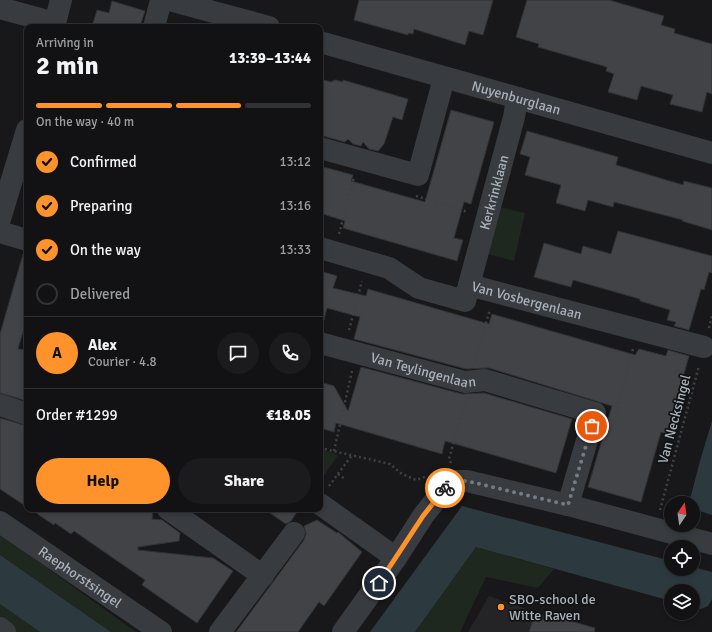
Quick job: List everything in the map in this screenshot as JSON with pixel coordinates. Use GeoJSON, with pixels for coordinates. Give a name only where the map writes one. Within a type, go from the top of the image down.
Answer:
{"type":"FeatureCollection","features":[{"type":"Feature","properties":{"kind":"street"},"geometry":{"type":"LineString","coordinates":[[55,24],[61,0]]}},
{"type":"Feature","properties":{"kind":"street"},"geometry":{"type":"LineString","coordinates":[[155,24],[161,0]]}},
{"type":"Feature","properties":{"kind":"street"},"geometry":{"type":"LineString","coordinates":[[169,0],[258,24]]}},
{"type":"Feature","properties":{"kind":"street"},"geometry":{"type":"LineString","coordinates":[[0,8],[52,24]]}},
{"type":"Feature","properties":{"kind":"street","name":"Nuyenburglaan"},"geometry":{"type":"LineString","coordinates":[[323,43],[712,153]]}},
{"type":"Feature","properties":{"kind":"street"},"geometry":{"type":"LineString","coordinates":[[323,150],[358,172],[418,175],[444,78]]}},
{"type":"Feature","properties":{"kind":"street","name":"Kerkrinklaan"},"geometry":{"type":"LineString","coordinates":[[469,285],[514,117],[517,99]]}},
{"type":"Feature","properties":{"kind":"street"},"geometry":{"type":"LineString","coordinates":[[0,219],[24,152]]}},
{"type":"Feature","properties":{"kind":"street"},"geometry":{"type":"LineString","coordinates":[[0,232],[24,239]]}},
{"type":"Feature","properties":{"kind":"street","name":"Van Vosbergenlaan"},"geometry":{"type":"LineString","coordinates":[[328,250],[389,268],[419,288],[465,301],[469,285],[704,347]]}},
{"type":"Feature","properties":{"kind":"street","name":"Van Teylingenlaan"},"geometry":{"type":"LineString","coordinates":[[323,344],[465,382],[485,380],[595,413]]}},
{"type":"Feature","properties":{"kind":"street"},"geometry":{"type":"LineString","coordinates":[[0,405],[24,413]]}},
{"type":"Feature","properties":{"kind":"street"},"geometry":{"type":"LineString","coordinates":[[568,505],[595,413]]}},
{"type":"Feature","properties":{"kind":"street"},"geometry":{"type":"LineString","coordinates":[[343,632],[396,558],[423,516],[448,485],[458,481],[467,481],[568,505],[712,544]]}},
{"type":"Feature","properties":{"kind":"street"},"geometry":{"type":"LineString","coordinates":[[323,499],[396,558]]}},
{"type":"Feature","properties":{"kind":"street"},"geometry":{"type":"LineString","coordinates":[[172,512],[263,576]]}},
{"type":"Feature","properties":{"kind":"street","name":"Raephorstsingel"},"geometry":{"type":"LineString","coordinates":[[0,522],[161,632]]}},
{"type":"Feature","properties":{"kind":"street"},"geometry":{"type":"LineString","coordinates":[[220,632],[294,533]]}},
{"type":"Feature","properties":{"kind":"street"},"geometry":{"type":"LineString","coordinates":[[0,628],[5,632]]}},
{"type":"Feature","properties":{"kind":"path"},"geometry":{"type":"LineString","coordinates":[[328,250],[358,172]]}},
{"type":"Feature","properties":{"kind":"path"},"geometry":{"type":"LineString","coordinates":[[411,194],[488,217]]}},
{"type":"Feature","properties":{"kind":"path"},"geometry":{"type":"LineString","coordinates":[[334,451],[367,261]]}},
{"type":"Feature","properties":{"kind":"path","name":"Van Necksingel"},"geometry":{"type":"LineString","coordinates":[[655,529],[712,315]]}},
{"type":"Feature","properties":{"kind":"path"},"geometry":{"type":"LineString","coordinates":[[595,413],[614,418],[639,329]]}},
{"type":"Feature","properties":{"kind":"path"},"geometry":{"type":"LineString","coordinates":[[323,449],[390,464],[402,474],[416,480],[431,476],[448,485]]}},
{"type":"Feature","properties":{"kind":"path"},"geometry":{"type":"LineString","coordinates":[[323,496],[352,455]]}},
{"type":"Feature","properties":{"kind":"path"},"geometry":{"type":"LineString","coordinates":[[338,474],[345,479]]}},
{"type":"Feature","properties":{"kind":"shaded area"},"geometry":{"type":"Polygon","coordinates":[[[495,206],[525,213],[514,261],[484,253],[495,206]]]}},
{"type":"Feature","properties":{"kind":"shaded area"},"geometry":{"type":"Polygon","coordinates":[[[712,421],[712,515],[700,511],[700,496],[691,496],[712,421]]]}},
{"type":"Feature","properties":{"kind":"shaded area"},"geometry":{"type":"Polygon","coordinates":[[[323,450],[338,455],[323,477],[323,450]]]}},
{"type":"Feature","properties":{"kind":"shaded area"},"geometry":{"type":"Polygon","coordinates":[[[462,506],[664,559],[664,576],[700,576],[700,569],[712,572],[712,599],[708,606],[701,609],[700,584],[664,584],[664,599],[476,547],[415,632],[370,632],[462,506]]]}},
{"type":"Feature","properties":{"kind":"shaded area"},"geometry":{"type":"Polygon","coordinates":[[[0,534],[136,632],[111,632],[0,555],[0,534]]]}},
{"type":"Feature","properties":{"kind":"shaded area"},"geometry":{"type":"Polygon","coordinates":[[[476,547],[554,569],[538,588],[486,577],[460,632],[415,632],[476,547]]]}},
{"type":"Feature","properties":{"kind":"shaded area"},"geometry":{"type":"Polygon","coordinates":[[[0,555],[111,632],[40,632],[0,604],[0,555]]]}},
{"type":"Feature","properties":{"kind":"shaded area","name":"SBO-school de Witte Raven"},"geometry":{"type":"Polygon","coordinates":[[[489,596],[550,617],[570,628],[583,632],[468,632],[489,596]]]}},
{"type":"Feature","properties":{"kind":"shaded area"},"geometry":{"type":"Polygon","coordinates":[[[0,604],[40,632],[16,632],[0,620],[0,604]]]}},
{"type":"Feature","properties":{"kind":"building"},"geometry":{"type":"Polygon","coordinates":[[[359,0],[493,0],[483,35],[469,31],[465,45],[414,29],[413,34],[408,33],[408,35],[354,20],[359,0]]]}},
{"type":"Feature","properties":{"kind":"building"},"geometry":{"type":"Polygon","coordinates":[[[527,0],[609,0],[664,16],[661,25],[675,29],[674,33],[712,44],[712,94],[707,92],[702,112],[670,104],[673,95],[641,86],[637,100],[608,92],[614,74],[606,71],[607,67],[538,47],[539,44],[516,37],[527,0]]]}},
{"type":"Feature","properties":{"kind":"building"},"geometry":{"type":"Polygon","coordinates":[[[112,1],[145,11],[141,24],[93,24],[97,10],[109,13],[112,1]]]}},
{"type":"Feature","properties":{"kind":"building"},"geometry":{"type":"Polygon","coordinates":[[[323,80],[331,82],[335,80],[343,82],[343,80],[408,99],[402,120],[393,117],[384,144],[378,151],[369,149],[363,142],[361,146],[353,144],[348,139],[345,142],[323,136],[323,80]]]}},
{"type":"Feature","properties":{"kind":"building"},"geometry":{"type":"Polygon","coordinates":[[[451,110],[494,122],[471,204],[464,202],[454,238],[463,240],[457,261],[343,228],[345,221],[323,214],[323,167],[353,175],[351,181],[425,202],[451,110]]]}},
{"type":"Feature","properties":{"kind":"building"},"geometry":{"type":"Polygon","coordinates":[[[527,131],[618,157],[616,165],[683,185],[684,181],[712,188],[712,230],[682,221],[683,220],[614,202],[613,207],[588,200],[585,211],[556,203],[561,185],[525,175],[530,157],[520,154],[527,131]]]}},
{"type":"Feature","properties":{"kind":"building"},"geometry":{"type":"Polygon","coordinates":[[[618,231],[712,256],[712,273],[709,272],[704,290],[701,289],[689,330],[674,326],[676,322],[667,320],[670,310],[640,301],[640,299],[573,280],[571,287],[534,277],[544,243],[581,254],[583,246],[611,254],[618,231]]]}},
{"type":"Feature","properties":{"kind":"building"},"geometry":{"type":"Polygon","coordinates":[[[24,254],[24,328],[18,349],[24,350],[24,400],[0,393],[0,334],[24,254]]]}},
{"type":"Feature","properties":{"kind":"building"},"geometry":{"type":"Polygon","coordinates":[[[323,272],[337,276],[333,288],[366,296],[368,289],[489,324],[492,314],[635,355],[639,349],[666,356],[668,350],[689,356],[667,434],[661,432],[641,502],[588,487],[612,406],[489,368],[466,369],[354,339],[360,317],[327,308],[324,320],[323,272]]]}},
{"type":"Feature","properties":{"kind":"building"},"geometry":{"type":"Polygon","coordinates":[[[361,367],[462,394],[484,393],[572,419],[556,473],[445,441],[442,454],[336,423],[334,432],[323,429],[323,383],[334,386],[348,411],[361,367]]]}},
{"type":"Feature","properties":{"kind":"building"},"geometry":{"type":"Polygon","coordinates":[[[0,418],[24,425],[24,505],[0,489],[0,418]]]}},
{"type":"Feature","properties":{"kind":"building"},"geometry":{"type":"Polygon","coordinates":[[[34,512],[153,512],[152,519],[162,520],[180,533],[179,541],[138,547],[138,550],[213,558],[233,571],[197,623],[142,585],[145,580],[74,531],[71,534],[55,523],[54,525],[34,512]]]}},
{"type":"Feature","properties":{"kind":"building"},"geometry":{"type":"Polygon","coordinates":[[[268,512],[297,512],[291,521],[286,524],[268,512]]]}},
{"type":"Feature","properties":{"kind":"building"},"geometry":{"type":"Polygon","coordinates":[[[317,520],[337,533],[338,532],[362,552],[324,606],[319,602],[298,632],[236,632],[304,540],[306,534],[304,526],[317,520]]]}},
{"type":"Feature","properties":{"kind":"building"},"geometry":{"type":"Polygon","coordinates":[[[553,616],[595,628],[594,632],[529,632],[534,617],[551,622],[553,616]]]}},
{"type":"Feature","properties":{"kind":"way so far"},"geometry":{"type":"LineString","coordinates":[[445,488],[450,483],[467,481],[568,505],[592,426]]}},
{"type":"Feature","properties":{"kind":"place","name":"SBO-school de Witte Raven"},"geometry":{"type":"Point","coordinates":[501,607]}},
{"type":"Feature","properties":{"kind":"route"},"geometry":{"type":"LineString","coordinates":[[379,583],[423,516],[445,488]]}}]}
